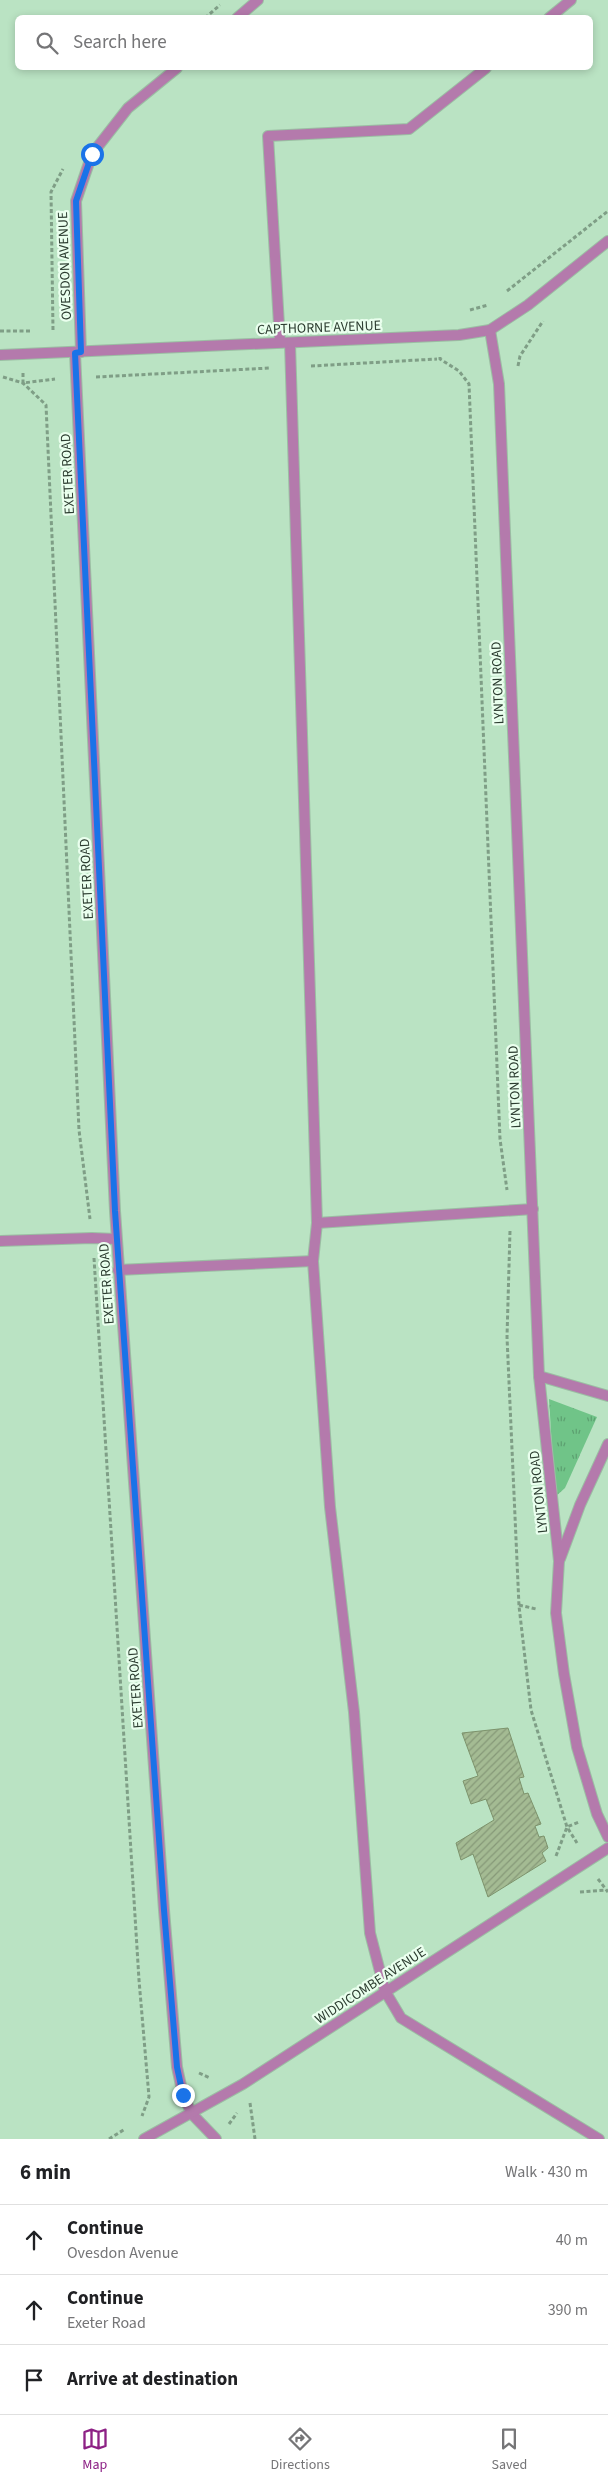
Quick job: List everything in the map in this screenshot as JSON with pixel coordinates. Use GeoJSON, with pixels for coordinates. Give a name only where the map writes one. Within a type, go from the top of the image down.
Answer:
{"type":"FeatureCollection","features":[{"type":"Feature","properties":{"kind":"street"},"geometry":{"type":"LineString","coordinates":[[240,15],[258,0]]}},
{"type":"Feature","properties":{"kind":"street"},"geometry":{"type":"LineString","coordinates":[[553,15],[571,0]]}},
{"type":"Feature","properties":{"kind":"street","name":"OVESDON AVENUE"},"geometry":{"type":"LineString","coordinates":[[78,352],[80,329],[76,201],[92,154],[128,108],[174,70]]}},
{"type":"Feature","properties":{"kind":"street"},"geometry":{"type":"LineString","coordinates":[[483,70],[409,129],[268,136],[285,342],[291,367],[317,1223],[313,1261],[330,1507],[354,1712],[370,1933],[385,1991],[401,2018],[599,2139]]}},
{"type":"Feature","properties":{"kind":"street","name":"CAPTHORNE AVENUE"},"geometry":{"type":"LineString","coordinates":[[0,355],[440,336],[490,330],[528,305],[608,241]]}},
{"type":"Feature","properties":{"kind":"street","name":"LYNTON ROAD"},"geometry":{"type":"LineString","coordinates":[[490,330],[499,384],[540,1376],[559,1561],[556,1613],[564,1674],[577,1747],[596,1814],[608,1837]]}},
{"type":"Feature","properties":{"kind":"street","name":"EXETER ROAD"},"geometry":{"type":"LineString","coordinates":[[78,352],[77,376],[116,1239],[177,2067],[183,2095],[192,2114],[216,2139]]}},
{"type":"Feature","properties":{"kind":"street"},"geometry":{"type":"LineString","coordinates":[[317,1223],[533,1209]]}},
{"type":"Feature","properties":{"kind":"street"},"geometry":{"type":"LineString","coordinates":[[0,1241],[116,1239]]}},
{"type":"Feature","properties":{"kind":"street"},"geometry":{"type":"LineString","coordinates":[[118,1270],[313,1261]]}},
{"type":"Feature","properties":{"kind":"street"},"geometry":{"type":"LineString","coordinates":[[540,1376],[608,1396]]}},
{"type":"Feature","properties":{"kind":"street"},"geometry":{"type":"LineString","coordinates":[[559,1561],[580,1504],[608,1444]]}},
{"type":"Feature","properties":{"kind":"street","name":"WIDDICOMBE AVENUE"},"geometry":{"type":"LineString","coordinates":[[144,2139],[243,2084],[608,1848]]}},
{"type":"Feature","properties":{"kind":"path"},"geometry":{"type":"LineString","coordinates":[[208,15],[226,0]]}},
{"type":"Feature","properties":{"kind":"path"},"geometry":{"type":"LineString","coordinates":[[506,292],[608,211]]}},
{"type":"Feature","properties":{"kind":"path"},"geometry":{"type":"LineString","coordinates":[[466,311],[492,304]]}},
{"type":"Feature","properties":{"kind":"path"},"geometry":{"type":"LineString","coordinates":[[43,330],[80,329]]}},
{"type":"Feature","properties":{"kind":"path"},"geometry":{"type":"LineString","coordinates":[[0,332],[33,330]]}},
{"type":"Feature","properties":{"kind":"path"},"geometry":{"type":"LineString","coordinates":[[440,336],[440,359]]}},
{"type":"Feature","properties":{"kind":"path"},"geometry":{"type":"LineString","coordinates":[[97,386],[99,352]]}},
{"type":"Feature","properties":{"kind":"path"},"geometry":{"type":"LineString","coordinates":[[23,383],[77,376],[97,377],[440,359],[459,371],[469,384],[499,1129],[510,1210],[507,1337],[519,1606],[530,1710],[567,1827],[608,1892]]}},
{"type":"Feature","properties":{"kind":"path"},"geometry":{"type":"LineString","coordinates":[[507,1337],[538,1336]]}},
{"type":"Feature","properties":{"kind":"path"},"geometry":{"type":"LineString","coordinates":[[519,1606],[556,1613]]}},
{"type":"Feature","properties":{"kind":"path"},"geometry":{"type":"LineString","coordinates":[[196,2071],[210,2078]]}},
{"type":"Feature","properties":{"kind":"green space"},"geometry":{"type":"Polygon","coordinates":[[[549,1399],[597,1417],[565,1488],[555,1497],[549,1399]]]}},
{"type":"Feature","properties":{"kind":"building"},"geometry":{"type":"Polygon","coordinates":[[[508,1728],[524,1777],[519,1778],[524,1794],[528,1793],[541,1824],[535,1826],[539,1837],[544,1836],[548,1848],[542,1853],[546,1861],[488,1897],[473,1854],[461,1860],[456,1843],[494,1820],[486,1799],[471,1804],[463,1781],[478,1776],[462,1733],[508,1728]]]}},
{"type":"Feature","properties":{"kind":"route"},"geometry":{"type":"LineString","coordinates":[[92,154],[76,201],[81,352],[75,353],[115,1211],[164,1910],[177,2067],[183,2095]]}}]}
